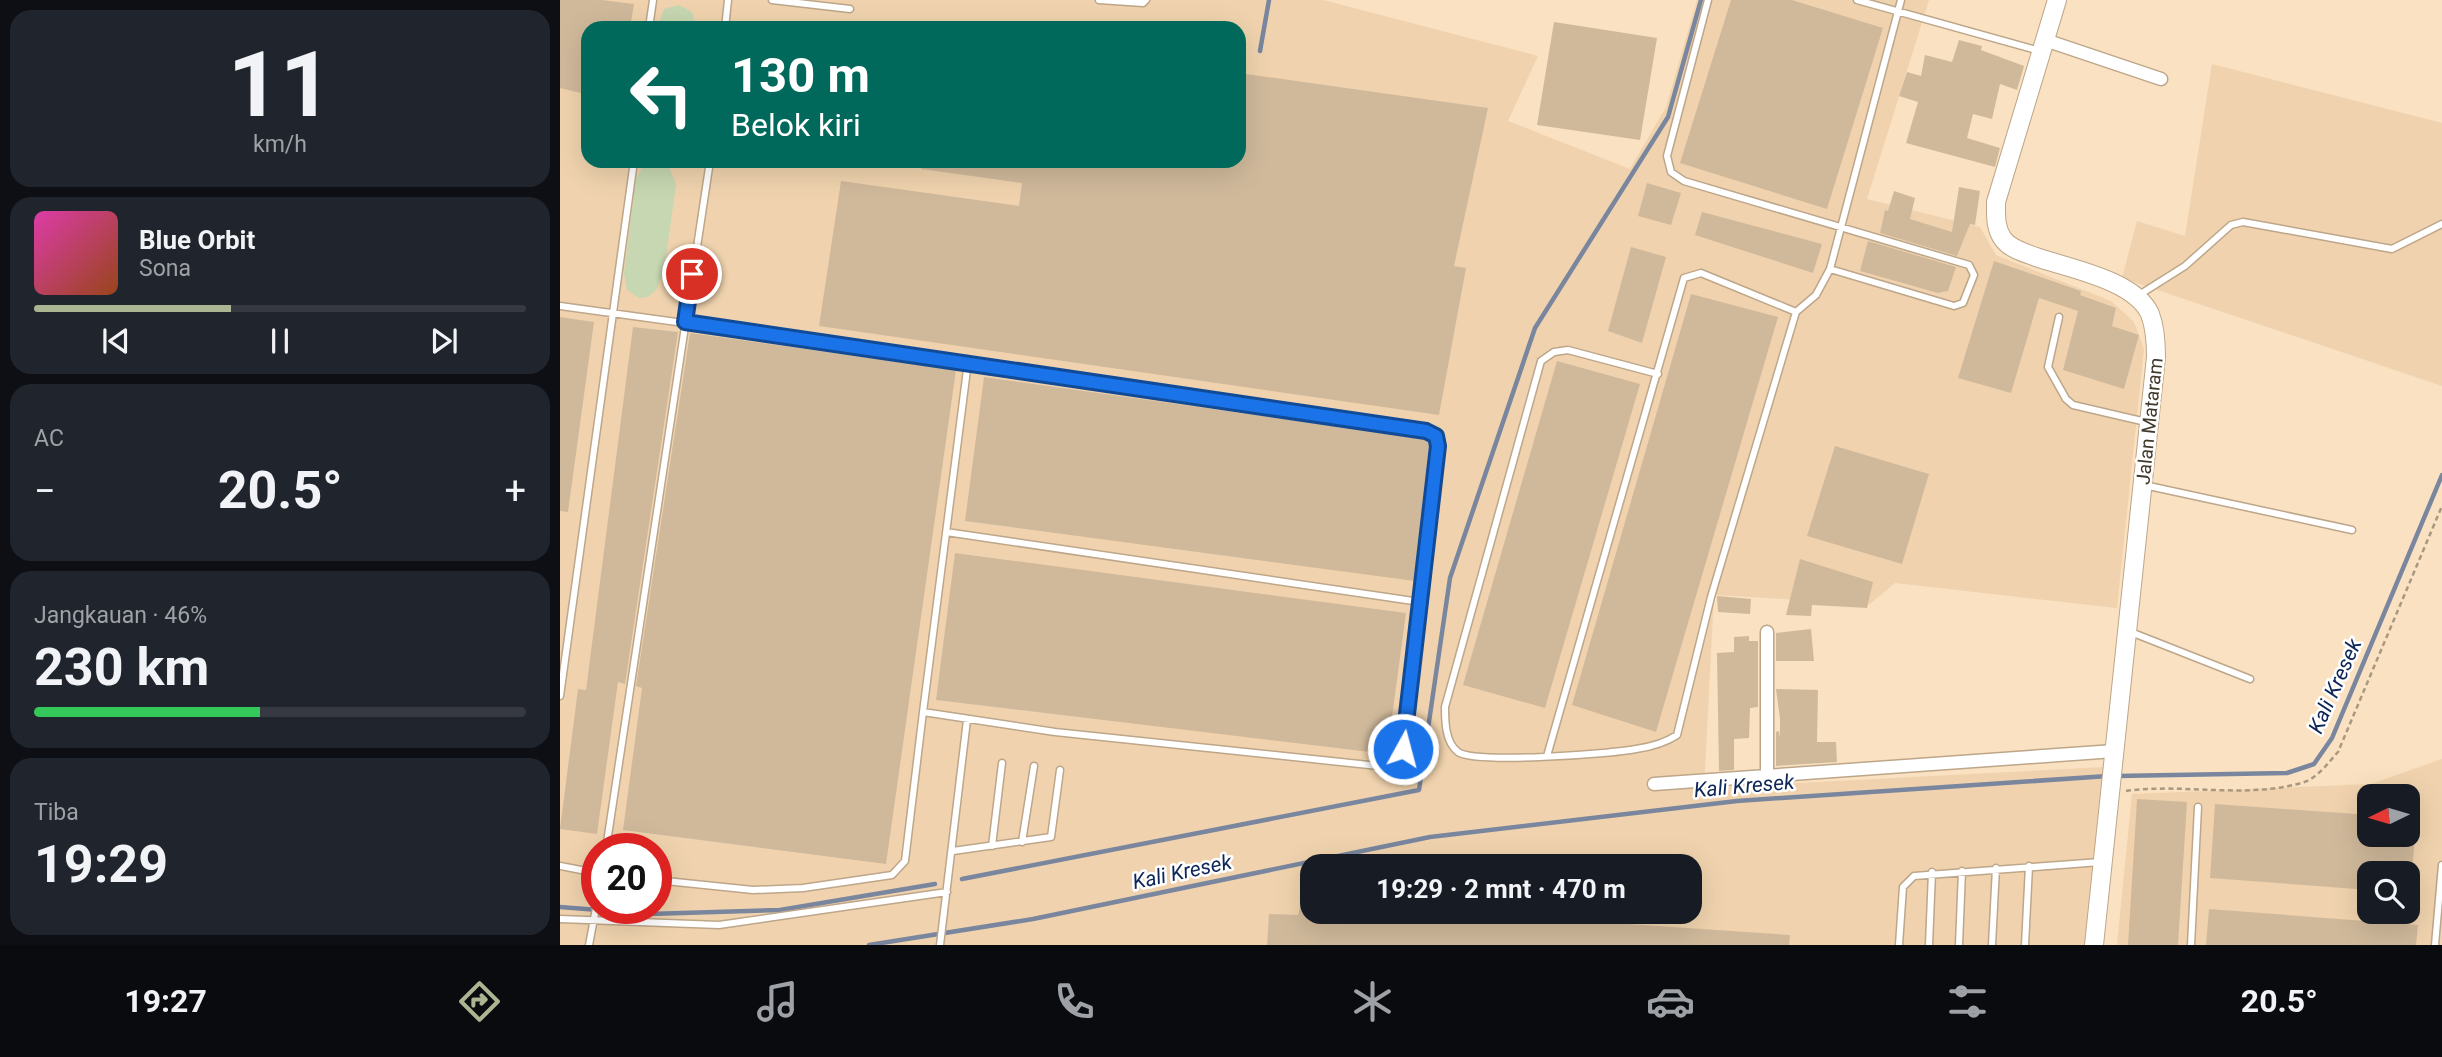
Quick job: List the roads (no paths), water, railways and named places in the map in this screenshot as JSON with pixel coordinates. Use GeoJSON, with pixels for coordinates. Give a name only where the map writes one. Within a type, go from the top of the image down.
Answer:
{"type":"FeatureCollection","features":[{"type":"Feature","properties":{"kind":"main road"},"geometry":{"type":"LineString","coordinates":[[2057,0],[1996,202],[1996,225],[2003,241],[2019,251],[2116,284],[2137,296]]}},
{"type":"Feature","properties":{"kind":"main road","name":"Jalan Mataram"},"geometry":{"type":"LineString","coordinates":[[2094,945],[2156,357],[2155,334],[2149,312],[2137,296]]}},
{"type":"Feature","properties":{"kind":"street"},"geometry":{"type":"LineString","coordinates":[[2044,46],[2161,79]]}},
{"type":"Feature","properties":{"kind":"street"},"geometry":{"type":"LineString","coordinates":[[1767,632],[1767,776]]}},
{"type":"Feature","properties":{"kind":"street"},"geometry":{"type":"LineString","coordinates":[[1654,784],[2113,754]]}},
{"type":"Feature","properties":{"kind":"lane"},"geometry":{"type":"LineString","coordinates":[[650,21],[653,0]]}},
{"type":"Feature","properties":{"kind":"lane"},"geometry":{"type":"LineString","coordinates":[[726,21],[728,0]]}},
{"type":"Feature","properties":{"kind":"lane"},"geometry":{"type":"LineString","coordinates":[[772,0],[850,9]]}},
{"type":"Feature","properties":{"kind":"lane"},"geometry":{"type":"LineString","coordinates":[[1099,0],[1125,3],[1143,3],[1146,0]]}},
{"type":"Feature","properties":{"kind":"lane"},"geometry":{"type":"LineString","coordinates":[[1708,0],[1667,156],[1671,172],[1684,181],[1841,225],[1969,265],[1974,275],[1963,303],[1954,306],[1830,270]]}},
{"type":"Feature","properties":{"kind":"lane"},"geometry":{"type":"LineString","coordinates":[[1857,0],[2044,46]]}},
{"type":"Feature","properties":{"kind":"lane"},"geometry":{"type":"LineString","coordinates":[[1658,374],[1568,350],[1554,352],[1541,361],[1445,707],[1445,725],[1450,741],[1458,752],[1472,757],[1547,756],[1636,749],[1669,741],[1677,735],[1711,597],[1796,312],[1816,295],[1830,270],[1901,0]]}},
{"type":"Feature","properties":{"kind":"lane"},"geometry":{"type":"LineString","coordinates":[[560,696],[633,168]]}},
{"type":"Feature","properties":{"kind":"lane"},"geometry":{"type":"LineString","coordinates":[[608,833],[709,168]]}},
{"type":"Feature","properties":{"kind":"lane"},"geometry":{"type":"LineString","coordinates":[[2137,296],[2185,266],[2231,225],[2243,222],[2392,249],[2442,225]]}},
{"type":"Feature","properties":{"kind":"lane"},"geometry":{"type":"LineString","coordinates":[[1547,756],[1682,285],[1691,274],[1701,273],[1796,312]]}},
{"type":"Feature","properties":{"kind":"lane"},"geometry":{"type":"LineString","coordinates":[[560,306],[968,362],[1433,434],[1438,446],[1403,749],[1398,762],[1388,767],[967,720],[923,712]]}},
{"type":"Feature","properties":{"kind":"lane"},"geometry":{"type":"LineString","coordinates":[[2060,317],[2047,358],[2048,368],[2066,399],[2073,405],[2149,423]]}},
{"type":"Feature","properties":{"kind":"lane"},"geometry":{"type":"LineString","coordinates":[[672,882],[753,890],[803,888],[892,875],[905,861],[968,362]]}},
{"type":"Feature","properties":{"kind":"lane"},"geometry":{"type":"LineString","coordinates":[[2142,484],[2352,530]]}},
{"type":"Feature","properties":{"kind":"lane"},"geometry":{"type":"LineString","coordinates":[[946,532],[1420,602]]}},
{"type":"Feature","properties":{"kind":"lane"},"geometry":{"type":"LineString","coordinates":[[2126,630],[2250,679]]}},
{"type":"Feature","properties":{"kind":"lane"},"geometry":{"type":"LineString","coordinates":[[941,943],[967,720]]}},
{"type":"Feature","properties":{"kind":"lane"},"geometry":{"type":"LineString","coordinates":[[992,846],[1002,763]]}},
{"type":"Feature","properties":{"kind":"lane"},"geometry":{"type":"LineString","coordinates":[[1022,842],[1034,766]]}},
{"type":"Feature","properties":{"kind":"lane"},"geometry":{"type":"LineString","coordinates":[[953,851],[1051,837],[1060,771]]}},
{"type":"Feature","properties":{"kind":"lane"},"geometry":{"type":"LineString","coordinates":[[2191,945],[2198,807]]}},
{"type":"Feature","properties":{"kind":"lane"},"geometry":{"type":"LineString","coordinates":[[1899,945],[1903,887],[1914,876],[1932,872],[2102,862]]}},
{"type":"Feature","properties":{"kind":"lane"},"geometry":{"type":"LineString","coordinates":[[2435,945],[2442,865]]}},
{"type":"Feature","properties":{"kind":"lane"},"geometry":{"type":"LineString","coordinates":[[560,866],[581,870]]}},
{"type":"Feature","properties":{"kind":"lane"},"geometry":{"type":"LineString","coordinates":[[2025,945],[2029,866]]}},
{"type":"Feature","properties":{"kind":"lane"},"geometry":{"type":"LineString","coordinates":[[1992,945],[1996,868]]}},
{"type":"Feature","properties":{"kind":"lane"},"geometry":{"type":"LineString","coordinates":[[1959,945],[1962,871]]}},
{"type":"Feature","properties":{"kind":"lane"},"geometry":{"type":"LineString","coordinates":[[1929,945],[1932,872]]}},
{"type":"Feature","properties":{"kind":"lane"},"geometry":{"type":"LineString","coordinates":[[672,922],[719,925],[947,892]]}},
{"type":"Feature","properties":{"kind":"lane"},"geometry":{"type":"LineString","coordinates":[[560,919],[581,918]]}},
{"type":"Feature","properties":{"kind":"lane"},"geometry":{"type":"LineString","coordinates":[[589,945],[593,924]]}},
{"type":"Feature","properties":{"kind":"waterway"},"geometry":{"type":"LineString","coordinates":[[1260,51],[1269,0]]}},
{"type":"Feature","properties":{"kind":"waterway"},"geometry":{"type":"LineString","coordinates":[[962,879],[1419,790],[1450,578],[1535,328],[1668,117],[1701,0]]}},
{"type":"Feature","properties":{"kind":"waterway","name":"Kali Kresek"},"geometry":{"type":"LineString","coordinates":[[2117,776],[2287,773],[2314,764],[2332,738],[2442,475]]}},
{"type":"Feature","properties":{"kind":"waterway","name":"Kali Kresek"},"geometry":{"type":"LineString","coordinates":[[869,945],[1033,919],[1430,837],[1737,801],[2108,776]]}},
{"type":"Feature","properties":{"kind":"waterway"},"geometry":{"type":"LineString","coordinates":[[560,907],[649,914],[780,910],[935,884]]}}]}
